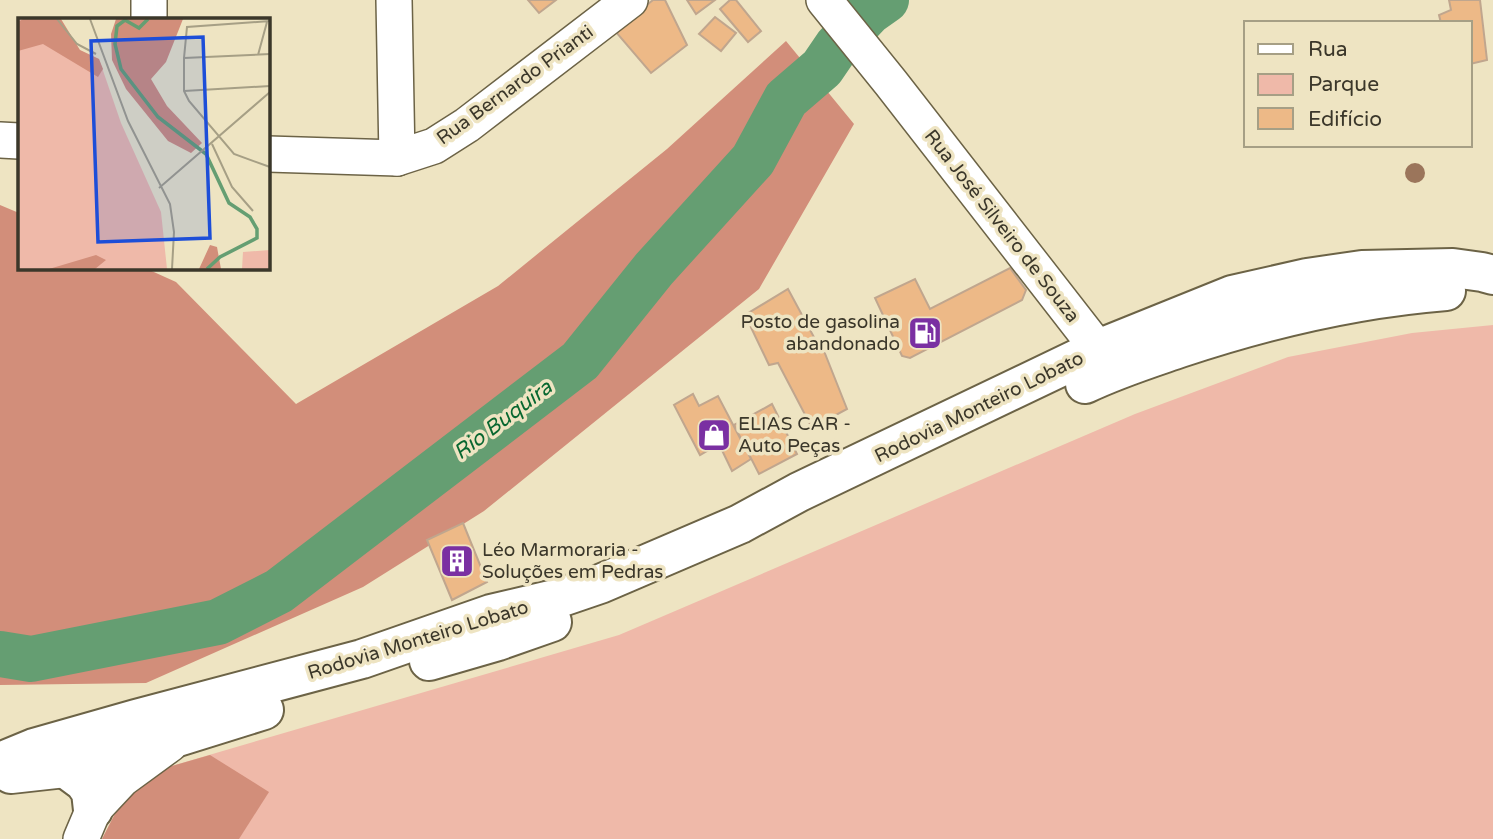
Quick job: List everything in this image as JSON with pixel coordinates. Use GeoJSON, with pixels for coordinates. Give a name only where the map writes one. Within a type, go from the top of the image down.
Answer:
{"type":"FeatureCollection","features":[{"type":"Feature","properties":{"kind":"main road","name":"Rodovia Monteiro Lobato"},"geometry":{"type":"LineString","coordinates":[[0,762],[34,748],[177,722],[370,677],[498,641],[655,587],[716,562],[1232,295],[1307,278],[1362,270],[1453,268],[1493,275]]}},
{"type":"Feature","properties":{"kind":"main road","name":"Rodovia Monteiro Lobato"},"geometry":{"type":"LineString","coordinates":[[177,722],[472,620],[559,598],[600,584],[740,524],[799,492],[1104,360],[1341,306],[1417,293],[1493,286]]}},
{"type":"Feature","properties":{"kind":"main road"},"geometry":{"type":"LineString","coordinates":[[0,772],[17,774],[65,768],[120,755],[136,731],[150,721],[177,722]]}},
{"type":"Feature","properties":{"kind":"main road"},"geometry":{"type":"LineString","coordinates":[[65,768],[84,782],[91,792],[87,824]]}},
{"type":"Feature","properties":{"kind":"street"},"geometry":{"type":"LineString","coordinates":[[149,0],[149,18]]}},
{"type":"Feature","properties":{"kind":"street"},"geometry":{"type":"LineString","coordinates":[[394,0],[397,158]]}},
{"type":"Feature","properties":{"kind":"street","name":"Rua Bernardo Prianti"},"geometry":{"type":"LineString","coordinates":[[270,155],[397,158],[434,146],[467,125],[630,0]]}},
{"type":"Feature","properties":{"kind":"street","name":"Rua José Silveiro de Souza"},"geometry":{"type":"LineString","coordinates":[[824,0],[1104,360]]}},
{"type":"Feature","properties":{"kind":"street"},"geometry":{"type":"LineString","coordinates":[[0,140],[18,141]]}},
{"type":"Feature","properties":{"kind":"street"},"geometry":{"type":"LineString","coordinates":[[87,824],[122,779],[177,722]]}},
{"type":"Feature","properties":{"kind":"street"},"geometry":{"type":"LineString","coordinates":[[87,824],[108,774],[120,755]]}},
{"type":"Feature","properties":{"kind":"green space"},"geometry":{"type":"Polygon","coordinates":[[[1493,325],[1493,839],[102,839],[134,777],[619,635],[1135,414],[1288,357],[1412,333],[1493,325]]]}},
{"type":"Feature","properties":{"kind":"shaded area"},"geometry":{"type":"Polygon","coordinates":[[[786,41],[854,124],[759,289],[484,511],[363,587],[146,683],[0,685],[0,205],[18,213],[18,270],[149,270],[176,282],[296,404],[498,286],[667,149],[786,41]]]}},
{"type":"Feature","properties":{"kind":"shaded area"},"geometry":{"type":"Polygon","coordinates":[[[210,755],[269,792],[239,839],[102,839],[134,777],[210,755]]]}},
{"type":"Feature","properties":{"kind":"building"},"geometry":{"type":"Polygon","coordinates":[[[528,0],[556,0],[539,13],[528,0]]]}},
{"type":"Feature","properties":{"kind":"building"},"geometry":{"type":"Polygon","coordinates":[[[653,0],[665,0],[687,45],[651,73],[615,31],[653,0]]]}},
{"type":"Feature","properties":{"kind":"building"},"geometry":{"type":"Polygon","coordinates":[[[687,0],[715,0],[696,14],[687,0]]]}},
{"type":"Feature","properties":{"kind":"building"},"geometry":{"type":"Polygon","coordinates":[[[730,0],[736,0],[761,31],[748,42],[720,9],[730,0]]]}},
{"type":"Feature","properties":{"kind":"building"},"geometry":{"type":"Polygon","coordinates":[[[1449,0],[1480,0],[1487,60],[1472,64],[1472,21],[1440,21],[1439,15],[1451,10],[1449,0]]]}},
{"type":"Feature","properties":{"kind":"building"},"geometry":{"type":"Polygon","coordinates":[[[715,17],[736,33],[721,51],[699,34],[715,17]]]}},
{"type":"Feature","properties":{"kind":"building","name":"Posto de gasolina abandonado"},"geometry":{"type":"Polygon","coordinates":[[[1010,268],[1026,290],[1022,300],[910,358],[902,356],[875,298],[915,279],[930,309],[1010,268]]]}},
{"type":"Feature","properties":{"kind":"building"},"geometry":{"type":"Polygon","coordinates":[[[788,289],[816,341],[820,341],[847,409],[812,428],[778,363],[769,365],[745,315],[788,289]]]}},
{"type":"Feature","properties":{"kind":"building","name":"ELIAS CAR - Auto Peças"},"geometry":{"type":"Polygon","coordinates":[[[693,394],[699,406],[718,396],[751,459],[732,471],[719,444],[700,455],[674,405],[693,394]]]}},
{"type":"Feature","properties":{"kind":"building"},"geometry":{"type":"Polygon","coordinates":[[[772,404],[797,454],[759,474],[734,425],[772,404]]]}},
{"type":"Feature","properties":{"kind":"building","name":"Léo Marmoraria - Soluções em Pedras"},"geometry":{"type":"Polygon","coordinates":[[[463,523],[487,582],[452,600],[427,540],[463,523]]]}},
{"type":"Feature","properties":{"kind":"waterway","name":"Rio Buquira"},"geometry":{"type":"LineString","coordinates":[[0,654],[31,659],[218,622],[279,591],[580,361],[654,269],[753,160],[786,99],[822,68],[837,46],[869,12],[886,0]]}},
{"type":"Feature","properties":{"kind":"place","name":"Posto de gasolina abandonado"},"geometry":{"type":"Point","coordinates":[925,333]}},
{"type":"Feature","properties":{"kind":"place","name":"ELIAS CAR - Auto Peças"},"geometry":{"type":"Point","coordinates":[714,435]}},
{"type":"Feature","properties":{"kind":"place","name":"Léo Marmoraria - Soluções em Pedras"},"geometry":{"type":"Point","coordinates":[457,561]}}]}
